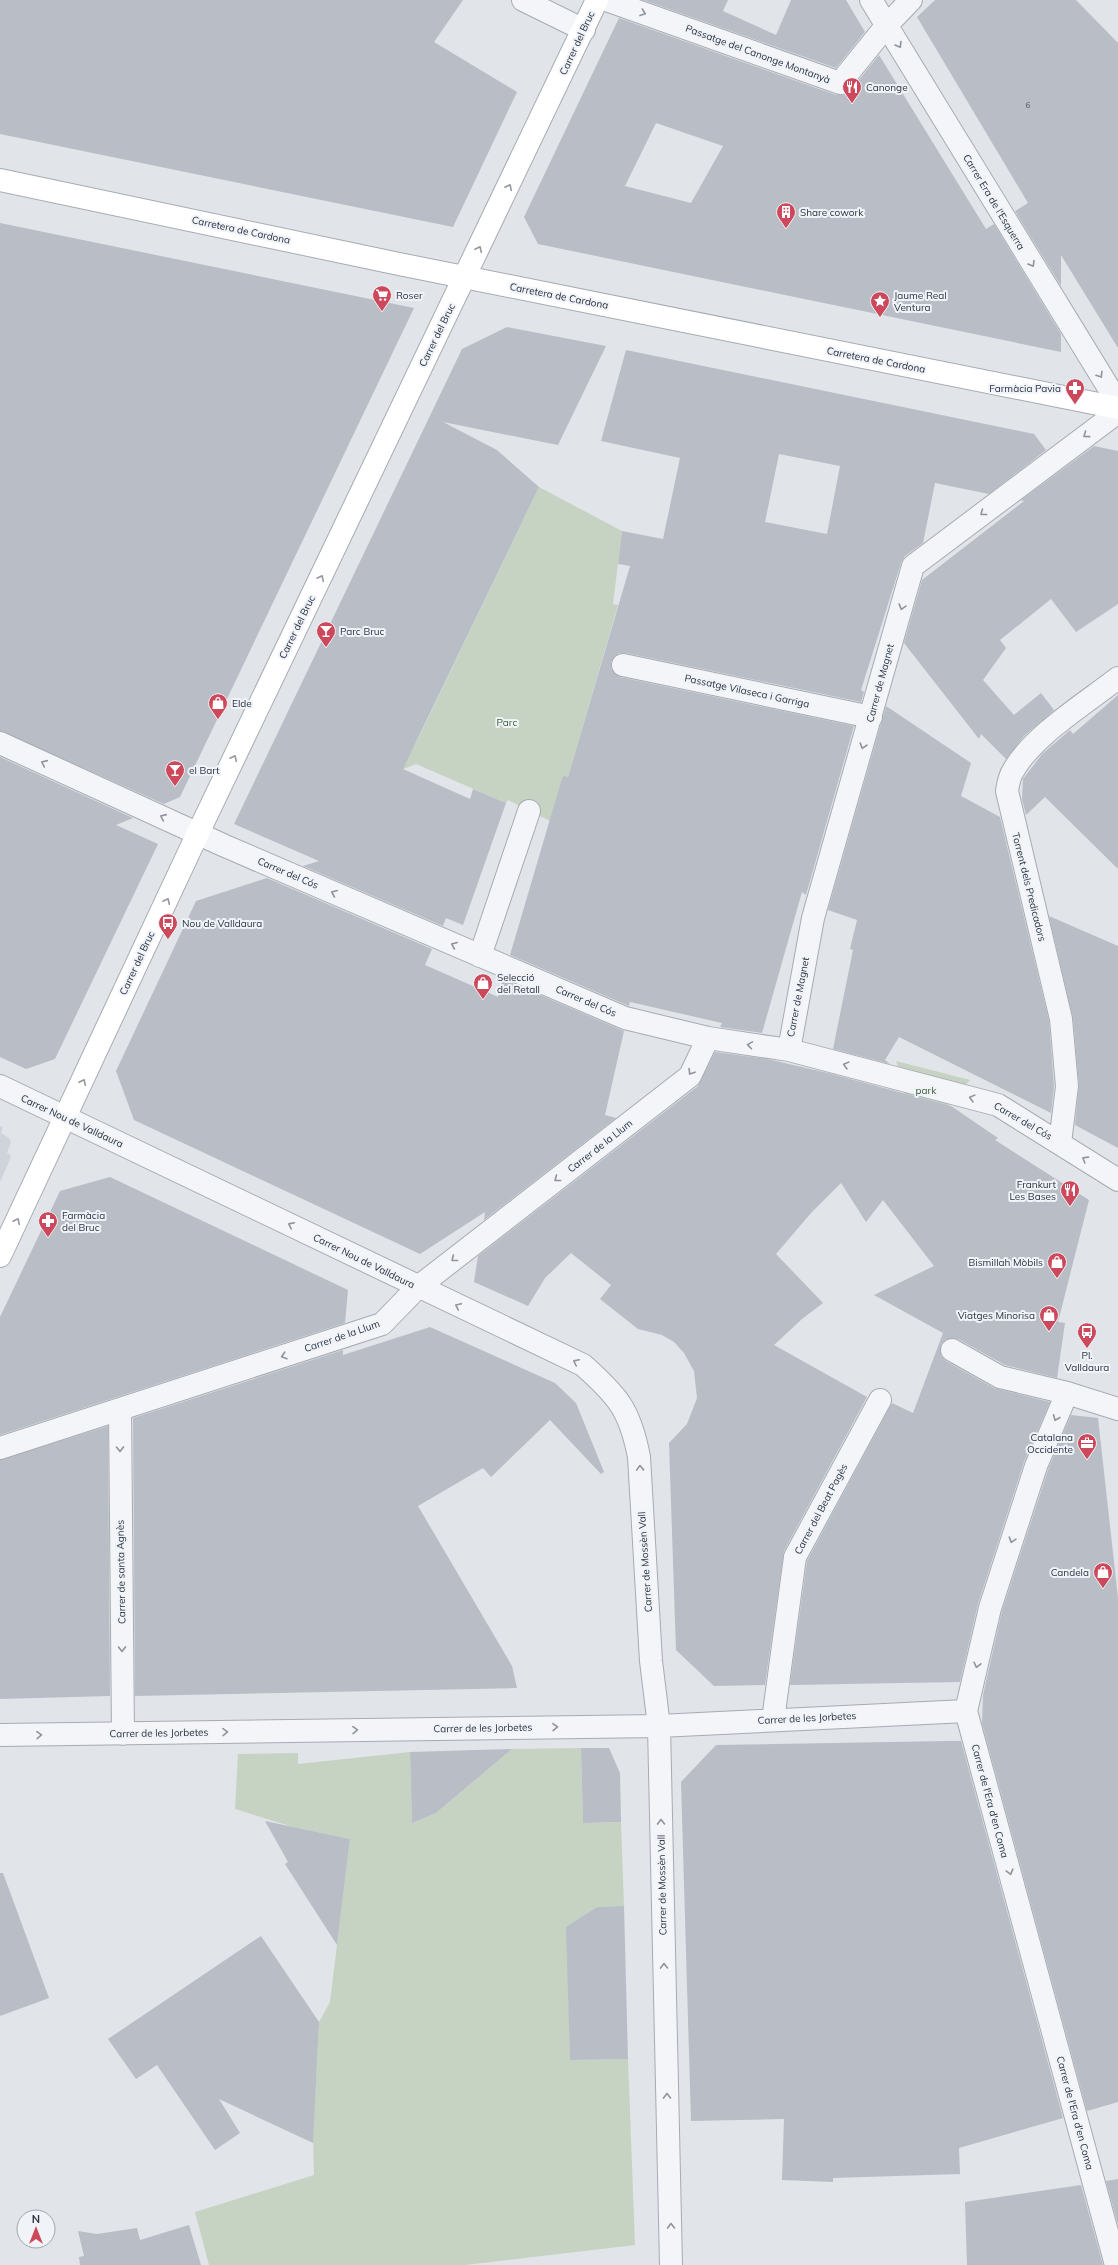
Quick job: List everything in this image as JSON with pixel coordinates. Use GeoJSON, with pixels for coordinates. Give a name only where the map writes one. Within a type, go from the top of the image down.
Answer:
{"type":"FeatureCollection","features":[{"type":"Feature","properties":{"kind":"street"},"geometry":{"type":"LineString","coordinates":[[523,0],[584,30]]}},
{"type":"Feature","properties":{"kind":"street","name":"Carrer del Bruc"},"geometry":{"type":"LineString","coordinates":[[0,1256],[66,1118],[198,833],[598,0]]}},
{"type":"Feature","properties":{"kind":"street","name":"Passatge del Canonge Montanyà"},"geometry":{"type":"LineString","coordinates":[[606,0],[840,83],[887,25]]}},
{"type":"Feature","properties":{"kind":"street","name":"Carrer Era de l'Esquerra"},"geometry":{"type":"LineString","coordinates":[[871,0],[1118,403]]}},
{"type":"Feature","properties":{"kind":"street"},"geometry":{"type":"LineString","coordinates":[[887,25],[911,0]]}},
{"type":"Feature","properties":{"kind":"street","name":"Carretera de Cardona"},"geometry":{"type":"LineString","coordinates":[[0,180],[466,277],[1118,408]]}},
{"type":"Feature","properties":{"kind":"street","name":"Carrer de Magnet"},"geometry":{"type":"LineString","coordinates":[[789,1050],[813,918],[872,717],[914,566],[1118,412]]}},
{"type":"Feature","properties":{"kind":"street","name":"Passatge Vilaseca i Garriga"},"geometry":{"type":"LineString","coordinates":[[623,666],[872,717]]}},
{"type":"Feature","properties":{"kind":"street","name":"Torrent dels Predicadors"},"geometry":{"type":"LineString","coordinates":[[1060,1143],[1068,1086],[1061,1019],[1007,791],[1012,772],[1024,755],[1044,735],[1118,678]]}},
{"type":"Feature","properties":{"kind":"street","name":"Carrer del Cós"},"geometry":{"type":"LineString","coordinates":[[0,744],[198,833],[625,1018],[708,1038],[789,1050],[998,1105],[1118,1180]]}},
{"type":"Feature","properties":{"kind":"street"},"geometry":{"type":"LineString","coordinates":[[480,956],[529,811]]}},
{"type":"Feature","properties":{"kind":"street","name":"Carrer de la Llum"},"geometry":{"type":"LineString","coordinates":[[0,1448],[382,1324],[418,1287],[690,1076],[708,1038]]}},
{"type":"Feature","properties":{"kind":"street","name":"Carrer Nou de Valldaura"},"geometry":{"type":"LineString","coordinates":[[0,1086],[583,1365],[608,1387],[622,1406],[634,1429],[639,1457],[641,1506]]}},
{"type":"Feature","properties":{"kind":"street"},"geometry":{"type":"LineString","coordinates":[[952,1350],[1000,1377],[1067,1393],[1118,1409]]}},
{"type":"Feature","properties":{"kind":"street","name":"Carrer de l'Era d'en Coma"},"geometry":{"type":"LineString","coordinates":[[1067,1393],[1036,1466],[990,1608],[966,1711],[1116,2265]]}},
{"type":"Feature","properties":{"kind":"street","name":"Carrer del Beat Pagès"},"geometry":{"type":"LineString","coordinates":[[773,1720],[795,1557],[880,1400]]}},
{"type":"Feature","properties":{"kind":"street","name":"Carrer de santa Agnès"},"geometry":{"type":"LineString","coordinates":[[120,1410],[123,1734]]}},
{"type":"Feature","properties":{"kind":"street","name":"Carrer de Mossèn Vall"},"geometry":{"type":"LineString","coordinates":[[641,1506],[651,1661],[659,1726],[671,2265]]}},
{"type":"Feature","properties":{"kind":"street","name":"Carrer de les Jorbetes"},"geometry":{"type":"LineString","coordinates":[[0,1736],[659,1726],[966,1711]]}},
{"type":"Feature","properties":{"kind":"shaded area"},"geometry":{"type":"Polygon","coordinates":[[[0,1126],[3,1127],[1,1133],[9,1138],[11,1142],[7,1153],[11,1155],[0,1182],[0,1126]]]}},
{"type":"Feature","properties":{"kind":"green space","name":"Parc"},"geometry":{"type":"Polygon","coordinates":[[[539,487],[622,531],[613,604],[618,605],[568,777],[563,775],[550,821],[508,800],[506,803],[416,764],[401,770],[419,737],[539,487]]]}},
{"type":"Feature","properties":{"kind":"green space","name":"park"},"geometry":{"type":"Polygon","coordinates":[[[896,1061],[970,1080],[939,1115],[905,1107],[904,1080],[896,1061]]]}},
{"type":"Feature","properties":{"kind":"green space"},"geometry":{"type":"Polygon","coordinates":[[[581,1748],[583,1823],[621,1822],[624,1906],[597,1907],[567,1927],[570,2060],[628,2059],[635,2245],[465,2265],[209,2265],[195,2212],[314,2175],[313,2137],[319,2022],[330,2002],[350,1839],[293,1827],[235,1809],[238,1754],[298,1753],[298,1764],[410,1752],[412,1823],[436,1813],[512,1749],[581,1748]]]}},
{"type":"Feature","properties":{"kind":"building"},"geometry":{"type":"Polygon","coordinates":[[[0,0],[463,0],[434,42],[517,92],[453,227],[0,134],[0,0]]]}},
{"type":"Feature","properties":{"kind":"building"},"geometry":{"type":"Polygon","coordinates":[[[643,0],[728,0],[723,11],[776,35],[791,0],[846,0],[865,32],[836,68],[643,0]]]}},
{"type":"Feature","properties":{"kind":"building"},"geometry":{"type":"Polygon","coordinates":[[[935,0],[1076,0],[1118,43],[1118,348],[1061,255],[1061,286],[1015,211],[1028,203],[917,17],[935,0]]]}},
{"type":"Feature","properties":{"kind":"building"},"geometry":{"type":"Polygon","coordinates":[[[619,18],[836,95],[844,95],[850,91],[879,55],[986,229],[994,224],[1061,334],[1061,352],[538,244],[524,217],[619,18]],[[656,123],[625,186],[691,203],[723,146],[656,123]]]}},
{"type":"Feature","properties":{"kind":"building"},"geometry":{"type":"Polygon","coordinates":[[[0,223],[414,308],[180,797],[164,804],[0,731],[0,223]]]}},
{"type":"Feature","properties":{"kind":"building"},"geometry":{"type":"Polygon","coordinates":[[[507,327],[606,346],[558,445],[443,422],[497,450],[539,487],[403,769],[470,799],[473,789],[506,803],[463,925],[446,918],[443,926],[303,866],[319,861],[234,824],[462,349],[507,327]]]}},
{"type":"Feature","properties":{"kind":"building"},"geometry":{"type":"Polygon","coordinates":[[[626,350],[1034,434],[1046,450],[989,494],[935,483],[923,543],[905,556],[901,563],[861,690],[864,692],[861,702],[626,653],[619,653],[611,662],[611,669],[620,677],[854,726],[806,895],[802,892],[762,1033],[720,1027],[722,1023],[630,1002],[629,1006],[510,955],[563,775],[568,777],[630,566],[618,564],[622,531],[663,539],[680,458],[601,441],[626,350]],[[779,454],[765,522],[827,534],[840,466],[779,454]]]}},
{"type":"Feature","properties":{"kind":"building"},"geometry":{"type":"Polygon","coordinates":[[[1094,446],[1118,451],[1118,604],[1076,632],[1051,599],[1000,640],[1006,648],[983,680],[1014,715],[1041,693],[1054,710],[1024,736],[1006,759],[981,734],[979,739],[904,643],[922,580],[1024,501],[1021,500],[1094,446]]]}},
{"type":"Feature","properties":{"kind":"building"},"geometry":{"type":"Polygon","coordinates":[[[1118,695],[1118,869],[1045,797],[1026,815],[1022,799],[1023,779],[1042,754],[1070,730],[1073,734],[1118,695]]]}},
{"type":"Feature","properties":{"kind":"building"},"geometry":{"type":"Polygon","coordinates":[[[886,706],[971,763],[961,796],[1000,817],[1049,1021],[1054,1086],[1051,1113],[899,1037],[885,1060],[890,1064],[833,1049],[853,950],[850,949],[857,920],[828,910],[886,706]]]}},
{"type":"Feature","properties":{"kind":"building"},"geometry":{"type":"Polygon","coordinates":[[[0,757],[133,818],[116,825],[158,844],[55,1059],[26,1069],[0,1057],[0,757]]]}},
{"type":"Feature","properties":{"kind":"building"},"geometry":{"type":"Polygon","coordinates":[[[267,878],[432,949],[425,965],[498,997],[503,979],[624,1031],[605,1115],[616,1118],[484,1220],[485,1212],[420,1254],[134,1120],[116,1071],[196,901],[267,878]]]}},
{"type":"Feature","properties":{"kind":"building"},"geometry":{"type":"Polygon","coordinates":[[[1049,916],[1118,946],[1118,1148],[1075,1125],[1079,1085],[1073,1018],[1049,916]]]}},
{"type":"Feature","properties":{"kind":"building"},"geometry":{"type":"Polygon","coordinates":[[[715,1052],[767,1059],[828,1073],[951,1106],[998,1138],[995,1140],[1089,1200],[1058,1322],[1065,1323],[1057,1378],[1005,1365],[958,1339],[946,1339],[941,1344],[941,1356],[946,1361],[994,1388],[1050,1402],[1024,1462],[978,1604],[960,1682],[790,1685],[807,1561],[892,1403],[913,1413],[943,1333],[874,1295],[934,1266],[883,1200],[866,1222],[841,1183],[811,1213],[776,1254],[823,1303],[802,1319],[774,1345],[867,1397],[784,1551],[765,1685],[714,1686],[676,1650],[669,1443],[687,1424],[697,1398],[694,1371],[684,1353],[674,1342],[662,1335],[638,1329],[600,1299],[611,1285],[571,1253],[545,1278],[528,1306],[474,1282],[478,1256],[698,1086],[715,1052]]]}},
{"type":"Feature","properties":{"kind":"building"},"geometry":{"type":"Polygon","coordinates":[[[110,1177],[348,1290],[345,1323],[0,1435],[0,1317],[60,1191],[110,1177]]]}},
{"type":"Feature","properties":{"kind":"building"},"geometry":{"type":"Polygon","coordinates":[[[430,1327],[555,1383],[576,1403],[604,1472],[601,1474],[550,1420],[491,1477],[483,1468],[418,1506],[512,1666],[517,1688],[135,1696],[133,1418],[343,1350],[343,1355],[430,1327]]]}},
{"type":"Feature","properties":{"kind":"building"},"geometry":{"type":"Polygon","coordinates":[[[1071,1415],[1098,1418],[1118,1598],[1118,2102],[1087,2111],[982,1723],[983,1695],[1002,1611],[1048,1470],[1071,1415]]]}},
{"type":"Feature","properties":{"kind":"building"},"geometry":{"type":"Polygon","coordinates":[[[108,1426],[110,1696],[0,1699],[0,1460],[108,1426]]]}},
{"type":"Feature","properties":{"kind":"building"},"geometry":{"type":"Polygon","coordinates":[[[961,1741],[1063,2118],[959,2148],[960,2174],[833,2178],[833,2182],[782,2180],[784,2119],[691,2121],[681,1782],[716,1745],[961,1741]]]}},
{"type":"Feature","properties":{"kind":"building"},"geometry":{"type":"Polygon","coordinates":[[[581,1748],[609,1748],[620,1773],[621,1822],[583,1823],[581,1748]]]}},
{"type":"Feature","properties":{"kind":"building"},"geometry":{"type":"Polygon","coordinates":[[[512,1749],[436,1813],[412,1823],[410,1752],[512,1749]]]}},
{"type":"Feature","properties":{"kind":"building"},"geometry":{"type":"Polygon","coordinates":[[[265,1821],[350,1839],[337,1945],[285,1864],[288,1862],[265,1821]]]}},
{"type":"Feature","properties":{"kind":"building"},"geometry":{"type":"Polygon","coordinates":[[[0,1873],[3,1873],[49,1998],[0,2016],[0,1873]]]}},
{"type":"Feature","properties":{"kind":"building"},"geometry":{"type":"Polygon","coordinates":[[[624,1906],[628,2059],[570,2060],[566,1927],[597,1907],[624,1906]]]}},
{"type":"Feature","properties":{"kind":"building"},"geometry":{"type":"Polygon","coordinates":[[[261,1936],[319,2022],[313,2143],[219,2099],[240,2133],[215,2150],[157,2065],[136,2079],[108,2039],[261,1936]]]}},
{"type":"Feature","properties":{"kind":"building"},"geometry":{"type":"Polygon","coordinates":[[[1118,2179],[1118,2225],[1106,2181],[1118,2179]]]}},
{"type":"Feature","properties":{"kind":"building"},"geometry":{"type":"Polygon","coordinates":[[[1081,2185],[1103,2265],[967,2265],[965,2202],[1081,2185]]]}},
{"type":"Feature","properties":{"kind":"building"},"geometry":{"type":"Polygon","coordinates":[[[189,2225],[201,2265],[80,2265],[79,2257],[84,2256],[78,2231],[97,2234],[137,2228],[140,2240],[189,2225]]]}},
{"type":"Feature","properties":{"kind":"place","name":"Canonge"},"geometry":{"type":"Point","coordinates":[852,104]}},
{"type":"Feature","properties":{"kind":"place","name":"Share cowork"},"geometry":{"type":"Point","coordinates":[786,229]}},
{"type":"Feature","properties":{"kind":"place","name":"Roser"},"geometry":{"type":"Point","coordinates":[382,312]}},
{"type":"Feature","properties":{"kind":"place","name":"Jaume Real Ventura"},"geometry":{"type":"Point","coordinates":[880,318]}},
{"type":"Feature","properties":{"kind":"place","name":"Farmàcia Pavia"},"geometry":{"type":"Point","coordinates":[1075,405]}},
{"type":"Feature","properties":{"kind":"place","name":"Parc Bruc"},"geometry":{"type":"Point","coordinates":[326,648]}},
{"type":"Feature","properties":{"kind":"place","name":"Elde"},"geometry":{"type":"Point","coordinates":[218,720]}},
{"type":"Feature","properties":{"kind":"place","name":"el Bart"},"geometry":{"type":"Point","coordinates":[175,787]}},
{"type":"Feature","properties":{"kind":"place","name":"Nou de Valldaura"},"geometry":{"type":"Point","coordinates":[168,940]}},
{"type":"Feature","properties":{"kind":"place","name":"Selecció del Retall"},"geometry":{"type":"Point","coordinates":[483,1000]}},
{"type":"Feature","properties":{"kind":"place","name":"Frankurt Les Bases"},"geometry":{"type":"Point","coordinates":[1070,1207]}},
{"type":"Feature","properties":{"kind":"place","name":"Farmàcia del Bruc"},"geometry":{"type":"Point","coordinates":[48,1238]}},
{"type":"Feature","properties":{"kind":"place","name":"Bismillah Mòbils"},"geometry":{"type":"Point","coordinates":[1057,1279]}},
{"type":"Feature","properties":{"kind":"place","name":"Viatges Minorisa"},"geometry":{"type":"Point","coordinates":[1049,1332]}},
{"type":"Feature","properties":{"kind":"place","name":"Pl. Valldaura"},"geometry":{"type":"Point","coordinates":[1087,1349]}},
{"type":"Feature","properties":{"kind":"place","name":"Catalana Occidente"},"geometry":{"type":"Point","coordinates":[1087,1460]}},
{"type":"Feature","properties":{"kind":"place","name":"Candela"},"geometry":{"type":"Point","coordinates":[1103,1589]}}]}
